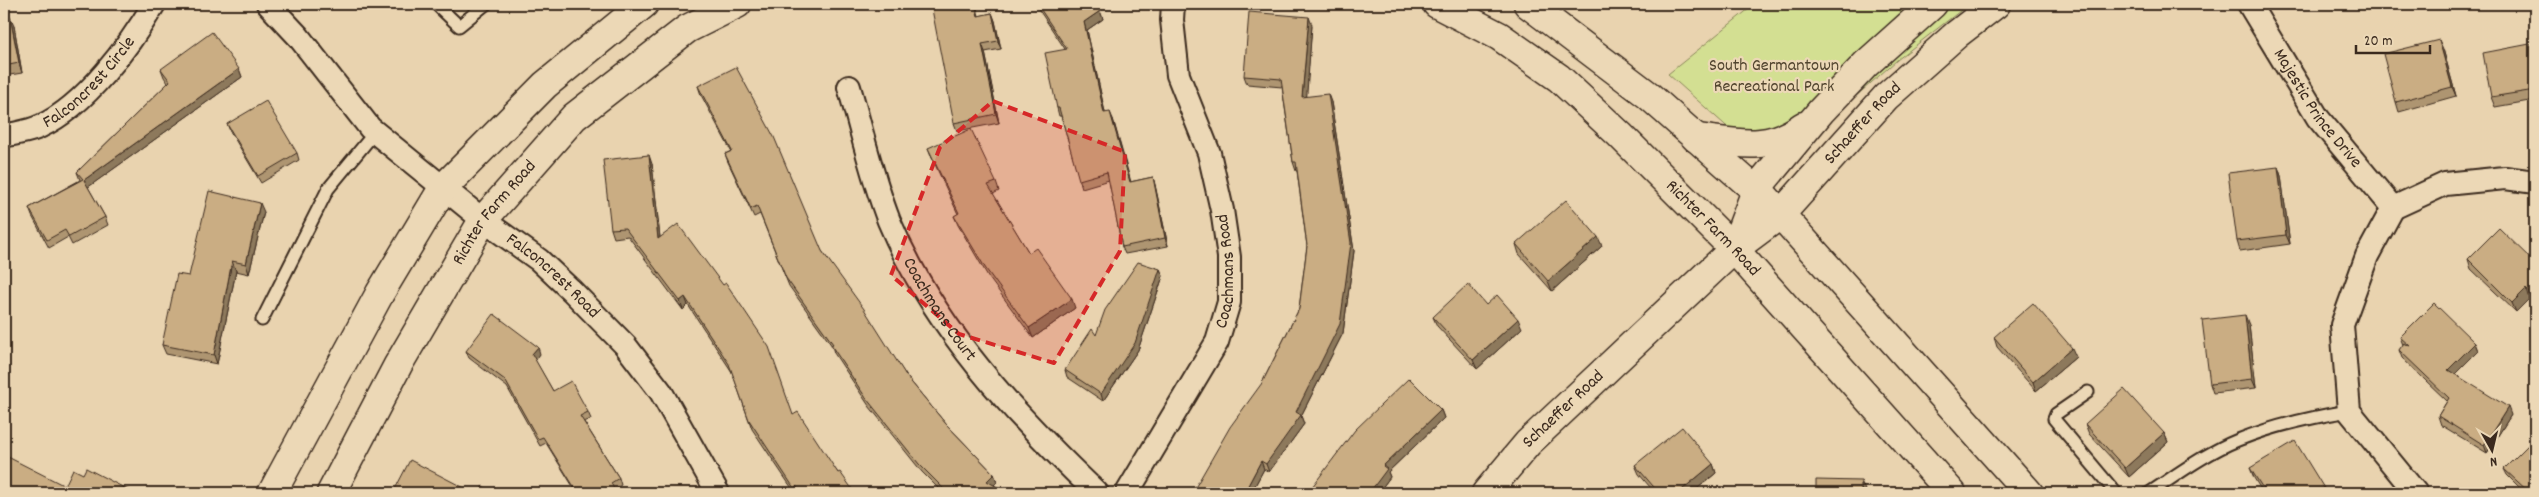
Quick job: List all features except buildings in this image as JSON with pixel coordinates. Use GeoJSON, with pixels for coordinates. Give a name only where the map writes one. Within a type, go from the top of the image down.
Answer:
{"type":"FeatureCollection","features":[{"type":"Feature","properties":{"kind":"main road"},"geometry":{"type":"LineString","coordinates":[[272,493],[380,293],[443,188],[545,85],[644,4]]}},
{"type":"Feature","properties":{"kind":"main road","name":"Richter Farm Road"},"geometry":{"type":"LineString","coordinates":[[331,493],[398,365],[483,220],[574,117],[686,29],[737,4]]}},
{"type":"Feature","properties":{"kind":"main road","name":"Richter Farm Road"},"geometry":{"type":"LineString","coordinates":[[1437,4],[1499,36],[1559,78],[1620,135],[1734,249],[1952,493]]}},
{"type":"Feature","properties":{"kind":"main road"},"geometry":{"type":"LineString","coordinates":[[1528,4],[1648,95],[1745,181],[1757,188],[2030,493]]}},
{"type":"Feature","properties":{"kind":"main road","name":"Schaeffer Road"},"geometry":{"type":"LineString","coordinates":[[1734,249],[1757,188],[1822,111],[1866,64],[1933,4]]}},
{"type":"Feature","properties":{"kind":"main road","name":"Schaeffer Road"},"geometry":{"type":"LineString","coordinates":[[1486,493],[1528,443],[1734,249],[1780,214],[1886,97],[1957,34],[1996,4]]}},
{"type":"Feature","properties":{"kind":"main road"},"geometry":{"type":"LineString","coordinates":[[1696,138],[1761,144],[1788,137],[1822,111]]}},
{"type":"Feature","properties":{"kind":"street","name":"Falconcrest Circle"},"geometry":{"type":"LineString","coordinates":[[4,136],[40,127],[76,103],[134,39],[154,4]]}},
{"type":"Feature","properties":{"kind":"street","name":"Falconcrest Road"},"geometry":{"type":"LineString","coordinates":[[268,4],[298,36],[375,132],[483,220],[539,260],[625,346],[660,392],[718,493]]}},
{"type":"Feature","properties":{"kind":"street","name":"Coachmans Road"},"geometry":{"type":"LineString","coordinates":[[1127,493],[1217,342],[1229,302],[1229,257],[1222,210],[1209,153],[1178,75],[1172,20],[1173,4]]}},
{"type":"Feature","properties":{"kind":"street","name":"Majestic Prince Drive"},"geometry":{"type":"LineString","coordinates":[[2249,4],[2318,118],[2393,208]]}},
{"type":"Feature","properties":{"kind":"street","name":"Coachmans Court"},"geometry":{"type":"LineString","coordinates":[[849,87],[889,221],[914,271],[962,349],[1036,435],[1097,493]]}},
{"type":"Feature","properties":{"kind":"street"},"geometry":{"type":"LineString","coordinates":[[2416,493],[2349,411],[2342,325],[2366,256],[2393,208],[2445,184],[2505,178],[2535,182]]}},
{"type":"Feature","properties":{"kind":"lane"},"geometry":{"type":"LineString","coordinates":[[436,4],[459,26],[486,4]]}},
{"type":"Feature","properties":{"kind":"lane"},"geometry":{"type":"LineString","coordinates":[[262,320],[328,189],[375,132]]}},
{"type":"Feature","properties":{"kind":"lane"},"geometry":{"type":"LineString","coordinates":[[2088,392],[2056,414],[2054,419],[2116,493]]}},
{"type":"Feature","properties":{"kind":"lane"},"geometry":{"type":"LineString","coordinates":[[2149,493],[2193,463],[2238,440],[2316,416],[2349,411]]}},
{"type":"Feature","properties":{"kind":"highlighted area"},"geometry":{"type":"Polygon","coordinates":[[[993,101],[1125,152],[1120,251],[1054,363],[959,334],[891,275],[940,147],[993,101]]]}},
{"type":"Feature","properties":{"kind":"green space","name":"South Germantown Recreational Park"},"geometry":{"type":"Polygon","coordinates":[[[1755,4],[1969,4],[1897,60],[1795,150],[1753,150],[1668,74],[1755,4]]]}}]}
